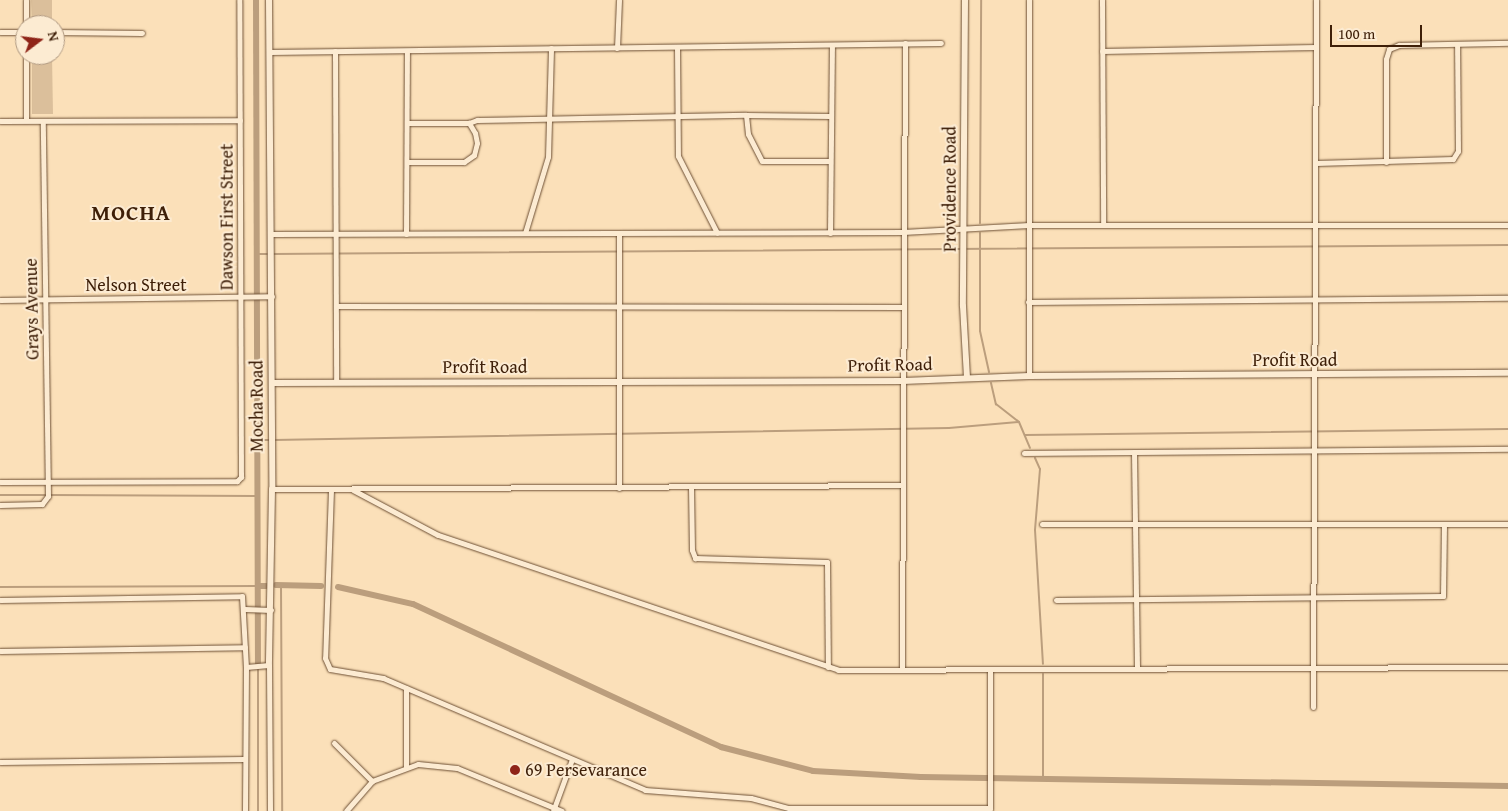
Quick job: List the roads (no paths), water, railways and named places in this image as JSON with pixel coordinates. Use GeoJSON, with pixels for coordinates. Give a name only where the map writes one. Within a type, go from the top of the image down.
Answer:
{"type":"FeatureCollection","features":[{"type":"Feature","properties":{"kind":"street"},"geometry":{"type":"LineString","coordinates":[[26,0],[26,15]]}},
{"type":"Feature","properties":{"kind":"street","name":"Dawson First Street"},"geometry":{"type":"LineString","coordinates":[[47,481],[237,481],[242,475],[239,0]]}},
{"type":"Feature","properties":{"kind":"street","name":"Mocha Road"},"geometry":{"type":"LineString","coordinates":[[269,0],[272,234],[268,296],[272,382],[272,489],[268,610],[270,811]]}},
{"type":"Feature","properties":{"kind":"street"},"geometry":{"type":"LineString","coordinates":[[617,48],[619,0]]}},
{"type":"Feature","properties":{"kind":"street","name":"Providence Road"},"geometry":{"type":"LineString","coordinates":[[965,0],[963,306],[967,378]]}},
{"type":"Feature","properties":{"kind":"street"},"geometry":{"type":"LineString","coordinates":[[1029,0],[1029,376]]}},
{"type":"Feature","properties":{"kind":"street"},"geometry":{"type":"LineString","coordinates":[[1102,0],[1103,225]]}},
{"type":"Feature","properties":{"kind":"street"},"geometry":{"type":"LineString","coordinates":[[1313,707],[1316,0]]}},
{"type":"Feature","properties":{"kind":"street"},"geometry":{"type":"LineString","coordinates":[[0,32],[15,32]]}},
{"type":"Feature","properties":{"kind":"street"},"geometry":{"type":"LineString","coordinates":[[65,32],[142,33]]}},
{"type":"Feature","properties":{"kind":"street"},"geometry":{"type":"LineString","coordinates":[[902,670],[905,43]]}},
{"type":"Feature","properties":{"kind":"street"},"geometry":{"type":"LineString","coordinates":[[270,52],[407,52],[551,48],[941,43]]}},
{"type":"Feature","properties":{"kind":"street"},"geometry":{"type":"LineString","coordinates":[[1386,162],[1386,59],[1389,49],[1398,45],[1508,43]]}},
{"type":"Feature","properties":{"kind":"street"},"geometry":{"type":"LineString","coordinates":[[830,232],[832,44]]}},
{"type":"Feature","properties":{"kind":"street"},"geometry":{"type":"LineString","coordinates":[[1316,163],[1445,162],[1456,156],[1457,44]]}},
{"type":"Feature","properties":{"kind":"street"},"geometry":{"type":"LineString","coordinates":[[677,47],[678,156],[717,233]]}},
{"type":"Feature","properties":{"kind":"street"},"geometry":{"type":"LineString","coordinates":[[1102,51],[1316,47]]}},
{"type":"Feature","properties":{"kind":"street"},"geometry":{"type":"LineString","coordinates":[[525,234],[548,157],[551,119],[551,48]]}},
{"type":"Feature","properties":{"kind":"street"},"geometry":{"type":"LineString","coordinates":[[336,51],[336,382]]}},
{"type":"Feature","properties":{"kind":"street"},"geometry":{"type":"LineString","coordinates":[[406,234],[407,52]]}},
{"type":"Feature","properties":{"kind":"street"},"geometry":{"type":"LineString","coordinates":[[26,65],[26,120]]}},
{"type":"Feature","properties":{"kind":"street"},"geometry":{"type":"LineString","coordinates":[[407,124],[469,123],[478,120],[746,115],[830,116]]}},
{"type":"Feature","properties":{"kind":"street"},"geometry":{"type":"LineString","coordinates":[[746,115],[748,134],[762,161],[830,161]]}},
{"type":"Feature","properties":{"kind":"street"},"geometry":{"type":"LineString","coordinates":[[0,121],[240,120]]}},
{"type":"Feature","properties":{"kind":"street","name":"Grays Avenue"},"geometry":{"type":"LineString","coordinates":[[0,505],[42,504],[48,496],[42,121]]}},
{"type":"Feature","properties":{"kind":"street"},"geometry":{"type":"LineString","coordinates":[[407,162],[470,160],[477,143],[476,132],[469,123]]}},
{"type":"Feature","properties":{"kind":"street"},"geometry":{"type":"LineString","coordinates":[[272,234],[903,232],[1029,225],[1508,225]]}},
{"type":"Feature","properties":{"kind":"street"},"geometry":{"type":"LineString","coordinates":[[618,233],[619,488]]}},
{"type":"Feature","properties":{"kind":"street","name":"Nelson Street"},"geometry":{"type":"LineString","coordinates":[[0,300],[249,298],[268,296]]}},
{"type":"Feature","properties":{"kind":"street"},"geometry":{"type":"LineString","coordinates":[[1028,302],[1508,298]]}},
{"type":"Feature","properties":{"kind":"street"},"geometry":{"type":"LineString","coordinates":[[336,306],[903,307]]}},
{"type":"Feature","properties":{"kind":"street","name":"Profit Road"},"geometry":{"type":"LineString","coordinates":[[272,382],[903,381],[1029,376],[1508,373]]}},
{"type":"Feature","properties":{"kind":"street"},"geometry":{"type":"LineString","coordinates":[[1024,453],[1508,450]]}},
{"type":"Feature","properties":{"kind":"street"},"geometry":{"type":"LineString","coordinates":[[1134,452],[1137,669]]}},
{"type":"Feature","properties":{"kind":"street"},"geometry":{"type":"LineString","coordinates":[[0,482],[47,481]]}},
{"type":"Feature","properties":{"kind":"street"},"geometry":{"type":"LineString","coordinates":[[272,489],[353,490],[903,485]]}},
{"type":"Feature","properties":{"kind":"street"},"geometry":{"type":"LineString","coordinates":[[691,487],[692,550],[694,558],[827,562],[828,667]]}},
{"type":"Feature","properties":{"kind":"street"},"geometry":{"type":"LineString","coordinates":[[331,490],[326,662],[330,669],[383,678],[645,790],[751,798],[789,808],[990,809],[990,670]]}},
{"type":"Feature","properties":{"kind":"street"},"geometry":{"type":"LineString","coordinates":[[353,490],[438,535],[838,670],[1508,667]]}},
{"type":"Feature","properties":{"kind":"street"},"geometry":{"type":"LineString","coordinates":[[1042,524],[1508,524]]}},
{"type":"Feature","properties":{"kind":"street"},"geometry":{"type":"LineString","coordinates":[[1056,600],[1136,598],[1314,599],[1443,596],[1444,525]]}},
{"type":"Feature","properties":{"kind":"street"},"geometry":{"type":"LineString","coordinates":[[0,600],[242,596],[245,609],[246,667],[245,811]]}},
{"type":"Feature","properties":{"kind":"street"},"geometry":{"type":"LineString","coordinates":[[245,609],[268,610]]}},
{"type":"Feature","properties":{"kind":"street"},"geometry":{"type":"LineString","coordinates":[[0,651],[245,647]]}},
{"type":"Feature","properties":{"kind":"street"},"geometry":{"type":"LineString","coordinates":[[246,667],[270,665]]}},
{"type":"Feature","properties":{"kind":"street"},"geometry":{"type":"LineString","coordinates":[[406,688],[406,766]]}},
{"type":"Feature","properties":{"kind":"street"},"geometry":{"type":"LineString","coordinates":[[334,743],[372,781]]}},
{"type":"Feature","properties":{"kind":"street"},"geometry":{"type":"LineString","coordinates":[[0,762],[244,759]]}},
{"type":"Feature","properties":{"kind":"street"},"geometry":{"type":"LineString","coordinates":[[554,809],[572,759]]}},
{"type":"Feature","properties":{"kind":"street"},"geometry":{"type":"LineString","coordinates":[[346,811],[372,781],[406,766],[418,764],[457,768],[562,811]]}},
{"type":"Feature","properties":{"kind":"waterway"},"geometry":{"type":"LineString","coordinates":[[256,0],[258,664]]}},
{"type":"Feature","properties":{"kind":"waterway"},"geometry":{"type":"LineString","coordinates":[[980,223],[981,0]]}},
{"type":"Feature","properties":{"kind":"waterway"},"geometry":{"type":"LineString","coordinates":[[980,233],[980,331],[989,372]]}},
{"type":"Feature","properties":{"kind":"waterway"},"geometry":{"type":"LineString","coordinates":[[273,254],[1508,245]]}},
{"type":"Feature","properties":{"kind":"waterway"},"geometry":{"type":"LineString","coordinates":[[258,254],[268,254]]}},
{"type":"Feature","properties":{"kind":"waterway"},"geometry":{"type":"LineString","coordinates":[[991,383],[996,404],[1019,422],[1030,448]]}},
{"type":"Feature","properties":{"kind":"waterway"},"geometry":{"type":"LineString","coordinates":[[274,440],[949,428],[1019,422]]}},
{"type":"Feature","properties":{"kind":"waterway"},"geometry":{"type":"LineString","coordinates":[[1025,435],[1508,429]]}},
{"type":"Feature","properties":{"kind":"waterway"},"geometry":{"type":"LineString","coordinates":[[258,440],[270,440]]}},
{"type":"Feature","properties":{"kind":"waterway"},"geometry":{"type":"LineString","coordinates":[[1035,458],[1040,469],[1035,530],[1043,664]]}},
{"type":"Feature","properties":{"kind":"waterway"},"geometry":{"type":"LineString","coordinates":[[0,495],[46,495]]}},
{"type":"Feature","properties":{"kind":"waterway"},"geometry":{"type":"LineString","coordinates":[[50,495],[258,496]]}},
{"type":"Feature","properties":{"kind":"waterway"},"geometry":{"type":"LineString","coordinates":[[276,585],[321,586]]}},
{"type":"Feature","properties":{"kind":"waterway"},"geometry":{"type":"LineString","coordinates":[[281,585],[282,811]]}},
{"type":"Feature","properties":{"kind":"waterway"},"geometry":{"type":"LineString","coordinates":[[0,587],[258,586]]}},
{"type":"Feature","properties":{"kind":"waterway"},"geometry":{"type":"LineString","coordinates":[[258,586],[266,586]]}},
{"type":"Feature","properties":{"kind":"waterway"},"geometry":{"type":"LineString","coordinates":[[338,587],[413,604],[721,747],[813,771],[921,777],[1508,786]]}},
{"type":"Feature","properties":{"kind":"waterway"},"geometry":{"type":"LineString","coordinates":[[258,668],[258,811]]}},
{"type":"Feature","properties":{"kind":"waterway"},"geometry":{"type":"LineString","coordinates":[[1043,674],[1043,778]]}},
{"type":"Feature","properties":{"kind":"place","name":"69 Persevarance"},"geometry":{"type":"Point","coordinates":[515,770]}},
{"type":"Feature","properties":{"kind":"district","name":"MOCHA"},"geometry":{"type":"Point","coordinates":[131,213]}}]}
